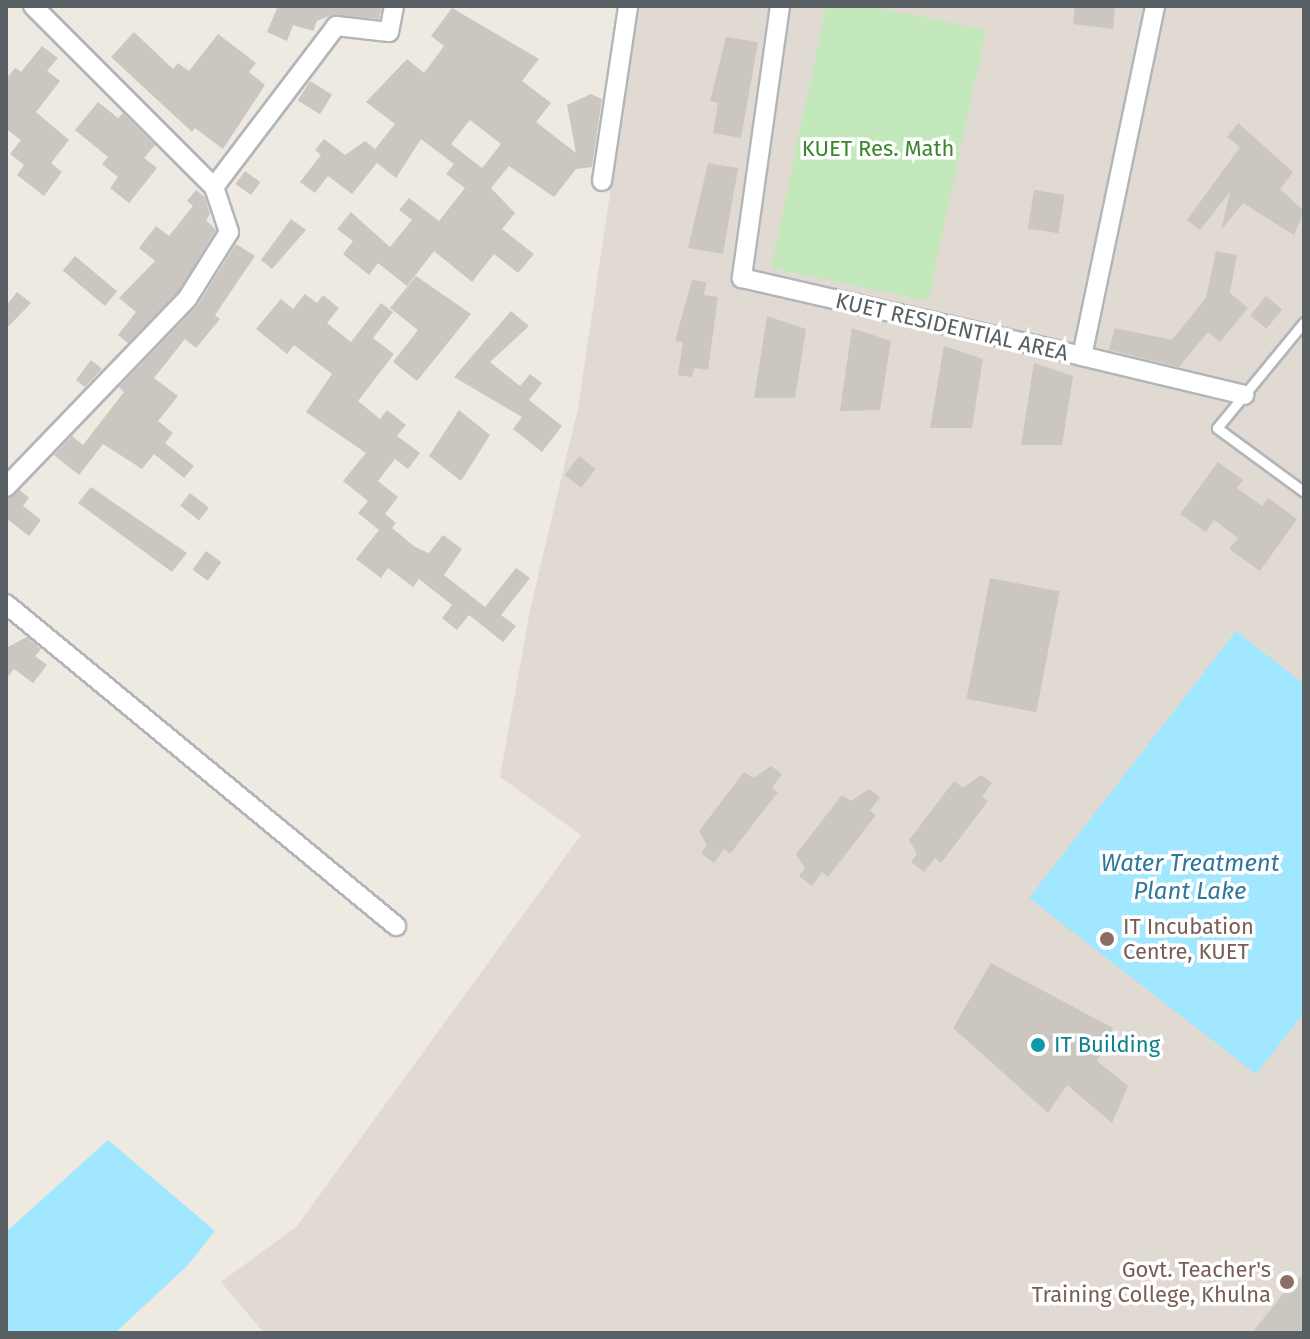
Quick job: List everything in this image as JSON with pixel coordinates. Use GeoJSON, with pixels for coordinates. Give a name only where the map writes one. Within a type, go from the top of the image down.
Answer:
{"type":"FeatureCollection","features":[{"type":"Feature","properties":{"kind":"street"},"geometry":{"type":"LineString","coordinates":[[6,487],[187,299],[229,232],[214,187],[33,6]]}},
{"type":"Feature","properties":{"kind":"street"},"geometry":{"type":"LineString","coordinates":[[214,187],[336,26],[389,32],[394,6]]}},
{"type":"Feature","properties":{"kind":"street"},"geometry":{"type":"LineString","coordinates":[[602,181],[628,6]]}},
{"type":"Feature","properties":{"kind":"street","name":"KUET RESIDENTIAL AREA"},"geometry":{"type":"LineString","coordinates":[[780,6],[742,278],[1082,356],[1155,6]]}},
{"type":"Feature","properties":{"kind":"street"},"geometry":{"type":"LineString","coordinates":[[1082,356],[1244,395]]}},
{"type":"Feature","properties":{"kind":"street"},"geometry":{"type":"LineString","coordinates":[[6,604],[396,926]]}},
{"type":"Feature","properties":{"kind":"lane"},"geometry":{"type":"LineString","coordinates":[[1304,322],[1217,428],[1304,492]]}},
{"type":"Feature","properties":{"kind":"shaded area"},"geometry":{"type":"Polygon","coordinates":[[[638,6],[1304,6],[1304,1333],[264,1333],[221,1282],[297,1226],[581,835],[500,777],[530,610],[578,408],[638,6]]]}},
{"type":"Feature","properties":{"kind":"green space","name":"KUET Res. Math"},"geometry":{"type":"Polygon","coordinates":[[[826,6],[869,6],[986,30],[928,301],[771,268],[826,6]]]}},
{"type":"Feature","properties":{"kind":"water","name":"Water Treatment Plant Lake"},"geometry":{"type":"Polygon","coordinates":[[[1236,631],[1304,684],[1304,1013],[1256,1074],[1029,898],[1236,631]]]}},
{"type":"Feature","properties":{"kind":"water"},"geometry":{"type":"Polygon","coordinates":[[[108,1140],[215,1231],[187,1266],[115,1333],[6,1333],[6,1232],[108,1140]]]}},
{"type":"Feature","properties":{"kind":"building"},"geometry":{"type":"Polygon","coordinates":[[[278,6],[382,6],[379,19],[332,15],[317,21],[313,31],[293,25],[287,41],[267,32],[278,6]]]}},
{"type":"Feature","properties":{"kind":"building"},"geometry":{"type":"Polygon","coordinates":[[[1075,6],[1115,6],[1113,29],[1073,24],[1075,6]]]}},
{"type":"Feature","properties":{"kind":"building"},"geometry":{"type":"Polygon","coordinates":[[[452,8],[539,59],[522,81],[551,103],[536,122],[576,153],[567,105],[591,94],[602,99],[592,167],[576,169],[554,197],[509,166],[491,188],[515,213],[502,229],[534,254],[518,273],[494,254],[472,282],[434,251],[407,286],[378,263],[369,275],[343,254],[353,241],[337,229],[351,212],[390,247],[412,220],[399,210],[409,198],[439,221],[465,188],[446,174],[454,164],[421,139],[396,178],[377,163],[352,194],[328,176],[315,193],[300,182],[321,155],[315,150],[324,139],[345,155],[365,141],[375,149],[395,124],[366,102],[407,59],[424,73],[444,46],[431,36],[452,8]],[[470,120],[451,144],[482,168],[501,144],[470,120]]]}},
{"type":"Feature","properties":{"kind":"building"},"geometry":{"type":"Polygon","coordinates":[[[134,32],[173,69],[178,63],[189,71],[218,34],[256,63],[249,72],[265,85],[223,149],[195,128],[192,132],[111,57],[134,32]]]}},
{"type":"Feature","properties":{"kind":"building"},"geometry":{"type":"Polygon","coordinates":[[[726,37],[758,42],[741,138],[713,133],[718,103],[710,101],[726,37]]]}},
{"type":"Feature","properties":{"kind":"building"},"geometry":{"type":"Polygon","coordinates":[[[42,46],[58,58],[47,71],[60,81],[36,112],[69,140],[51,163],[62,172],[44,196],[17,175],[24,165],[10,154],[21,140],[6,129],[6,79],[15,68],[21,72],[42,46]]]}},
{"type":"Feature","properties":{"kind":"building"},"geometry":{"type":"Polygon","coordinates":[[[310,81],[332,95],[320,114],[298,101],[310,81]]]}},
{"type":"Feature","properties":{"kind":"building"},"geometry":{"type":"Polygon","coordinates":[[[98,102],[118,118],[123,113],[155,145],[144,158],[157,168],[129,203],[110,188],[118,177],[102,164],[108,157],[75,130],[98,102]]]}},
{"type":"Feature","properties":{"kind":"building"},"geometry":{"type":"Polygon","coordinates":[[[1238,123],[1293,172],[1280,189],[1304,211],[1294,235],[1243,203],[1221,230],[1230,192],[1200,230],[1187,220],[1240,147],[1227,137],[1238,123]]]}},
{"type":"Feature","properties":{"kind":"building"},"geometry":{"type":"Polygon","coordinates":[[[708,163],[738,168],[723,254],[688,248],[708,163]]]}},
{"type":"Feature","properties":{"kind":"building"},"geometry":{"type":"Polygon","coordinates":[[[245,171],[260,182],[251,195],[236,184],[245,171]]]}},
{"type":"Feature","properties":{"kind":"building"},"geometry":{"type":"Polygon","coordinates":[[[196,190],[205,197],[210,214],[206,220],[216,230],[178,292],[128,343],[118,335],[136,312],[119,298],[155,261],[139,248],[156,226],[169,236],[193,206],[187,201],[196,190]]]}},
{"type":"Feature","properties":{"kind":"building"},"geometry":{"type":"Polygon","coordinates":[[[1034,190],[1065,195],[1059,233],[1028,229],[1034,190]]]}},
{"type":"Feature","properties":{"kind":"building"},"geometry":{"type":"Polygon","coordinates":[[[291,219],[306,230],[272,269],[261,260],[291,219]]]}},
{"type":"Feature","properties":{"kind":"building"},"geometry":{"type":"Polygon","coordinates":[[[236,244],[255,256],[215,315],[220,319],[196,348],[185,339],[154,378],[178,396],[158,421],[173,433],[165,443],[194,466],[184,478],[154,454],[142,469],[103,444],[79,475],[54,455],[72,436],[83,445],[124,392],[119,387],[197,306],[236,244]]]}},
{"type":"Feature","properties":{"kind":"building"},"geometry":{"type":"Polygon","coordinates":[[[1216,251],[1237,255],[1230,293],[1248,308],[1220,342],[1208,332],[1179,367],[1109,350],[1115,328],[1172,340],[1206,298],[1216,251]]]}},
{"type":"Feature","properties":{"kind":"building"},"geometry":{"type":"Polygon","coordinates":[[[75,256],[117,291],[105,306],[63,271],[75,256]]]}},
{"type":"Feature","properties":{"kind":"building"},"geometry":{"type":"Polygon","coordinates":[[[416,276],[471,314],[417,381],[393,362],[418,330],[390,308],[416,276]]]}},
{"type":"Feature","properties":{"kind":"building"},"geometry":{"type":"Polygon","coordinates":[[[692,280],[706,282],[704,295],[718,297],[708,370],[694,368],[692,377],[678,375],[683,342],[675,341],[692,280]]]}},
{"type":"Feature","properties":{"kind":"building"},"geometry":{"type":"Polygon","coordinates":[[[17,292],[31,303],[6,329],[6,306],[17,292]]]}},
{"type":"Feature","properties":{"kind":"building"},"geometry":{"type":"Polygon","coordinates":[[[305,294],[317,303],[323,295],[339,308],[327,323],[351,342],[381,303],[393,312],[373,338],[394,354],[358,401],[380,419],[387,410],[406,425],[397,436],[420,453],[408,469],[395,459],[378,481],[398,497],[385,514],[396,523],[392,528],[415,547],[429,553],[443,535],[462,549],[444,575],[485,607],[516,568],[530,578],[501,615],[516,626],[503,642],[469,615],[457,630],[442,618],[452,605],[419,579],[413,587],[388,568],[381,578],[356,559],[379,530],[358,513],[368,501],[343,481],[366,453],[306,412],[332,374],[294,345],[287,354],[256,329],[281,299],[293,309],[305,294]]]}},
{"type":"Feature","properties":{"kind":"building"},"geometry":{"type":"Polygon","coordinates":[[[1266,296],[1282,309],[1267,329],[1250,315],[1266,296]]]}},
{"type":"Feature","properties":{"kind":"building"},"geometry":{"type":"Polygon","coordinates":[[[511,311],[529,326],[490,362],[520,386],[530,374],[542,383],[529,400],[562,426],[542,452],[513,429],[522,417],[454,377],[511,311]]]}},
{"type":"Feature","properties":{"kind":"building"},"geometry":{"type":"Polygon","coordinates":[[[767,316],[806,329],[795,398],[754,398],[767,316]]]}},
{"type":"Feature","properties":{"kind":"building"},"geometry":{"type":"Polygon","coordinates":[[[852,328],[891,341],[880,410],[840,411],[852,328]]]}},
{"type":"Feature","properties":{"kind":"building"},"geometry":{"type":"Polygon","coordinates":[[[944,346],[983,359],[972,428],[930,428],[944,346]]]}},
{"type":"Feature","properties":{"kind":"building"},"geometry":{"type":"Polygon","coordinates":[[[91,360],[102,369],[85,387],[76,380],[91,360]]]}},
{"type":"Feature","properties":{"kind":"building"},"geometry":{"type":"Polygon","coordinates":[[[1034,363],[1073,376],[1062,445],[1021,445],[1034,363]]]}},
{"type":"Feature","properties":{"kind":"building"},"geometry":{"type":"Polygon","coordinates":[[[459,410],[490,435],[461,481],[429,456],[459,410]]]}},
{"type":"Feature","properties":{"kind":"building"},"geometry":{"type":"Polygon","coordinates":[[[579,456],[596,469],[581,488],[565,475],[579,456]]]}},
{"type":"Feature","properties":{"kind":"building"},"geometry":{"type":"Polygon","coordinates":[[[1218,462],[1243,480],[1237,488],[1262,506],[1268,498],[1297,519],[1260,571],[1229,549],[1238,538],[1214,520],[1206,532],[1180,514],[1218,462]]]}},
{"type":"Feature","properties":{"kind":"building"},"geometry":{"type":"Polygon","coordinates":[[[91,487],[187,553],[172,572],[78,503],[91,487]]]}},
{"type":"Feature","properties":{"kind":"building"},"geometry":{"type":"Polygon","coordinates":[[[20,490],[29,498],[23,506],[41,520],[29,536],[6,518],[6,499],[20,490]]]}},
{"type":"Feature","properties":{"kind":"building"},"geometry":{"type":"Polygon","coordinates":[[[190,493],[209,508],[199,520],[180,506],[190,493]]]}},
{"type":"Feature","properties":{"kind":"building"},"geometry":{"type":"Polygon","coordinates":[[[206,551],[221,562],[208,581],[192,570],[206,551]]]}},
{"type":"Feature","properties":{"kind":"building"},"geometry":{"type":"Polygon","coordinates":[[[990,578],[1060,592],[1036,712],[967,699],[990,578]]]}},
{"type":"Feature","properties":{"kind":"building"},"geometry":{"type":"Polygon","coordinates":[[[27,637],[41,649],[35,656],[47,665],[33,683],[14,669],[6,679],[6,648],[27,637]]]}},
{"type":"Feature","properties":{"kind":"building"},"geometry":{"type":"Polygon","coordinates":[[[771,766],[782,774],[772,788],[778,792],[730,854],[724,849],[714,863],[701,853],[707,845],[699,831],[744,772],[753,778],[771,766]]]}},
{"type":"Feature","properties":{"kind":"building"},"geometry":{"type":"Polygon","coordinates":[[[981,775],[992,783],[982,797],[988,801],[941,863],[935,858],[924,872],[911,862],[917,854],[909,840],[954,781],[963,788],[981,775]]]}},
{"type":"Feature","properties":{"kind":"building"},"geometry":{"type":"Polygon","coordinates":[[[869,789],[880,797],[870,811],[876,815],[828,877],[822,872],[812,886],[799,876],[805,868],[796,854],[842,795],[851,801],[869,789]]]}},
{"type":"Feature","properties":{"kind":"building","name":"IT Building"},"geometry":{"type":"Polygon","coordinates":[[[991,963],[1113,1028],[1097,1061],[1128,1086],[1112,1123],[1067,1085],[1048,1113],[953,1028],[991,963]]]}},
{"type":"Feature","properties":{"kind":"building"},"geometry":{"type":"Polygon","coordinates":[[[1304,1274],[1304,1333],[1252,1333],[1290,1285],[1304,1274]]]}},
{"type":"Feature","properties":{"kind":"place","name":"IT Incubation Centre, KUET"},"geometry":{"type":"Point","coordinates":[1107,939]}},
{"type":"Feature","properties":{"kind":"place","name":"IT Building"},"geometry":{"type":"Point","coordinates":[1038,1045]}},
{"type":"Feature","properties":{"kind":"place","name":"Govt. Teacher's Training College, Khulna"},"geometry":{"type":"Point","coordinates":[1287,1282]}}]}
